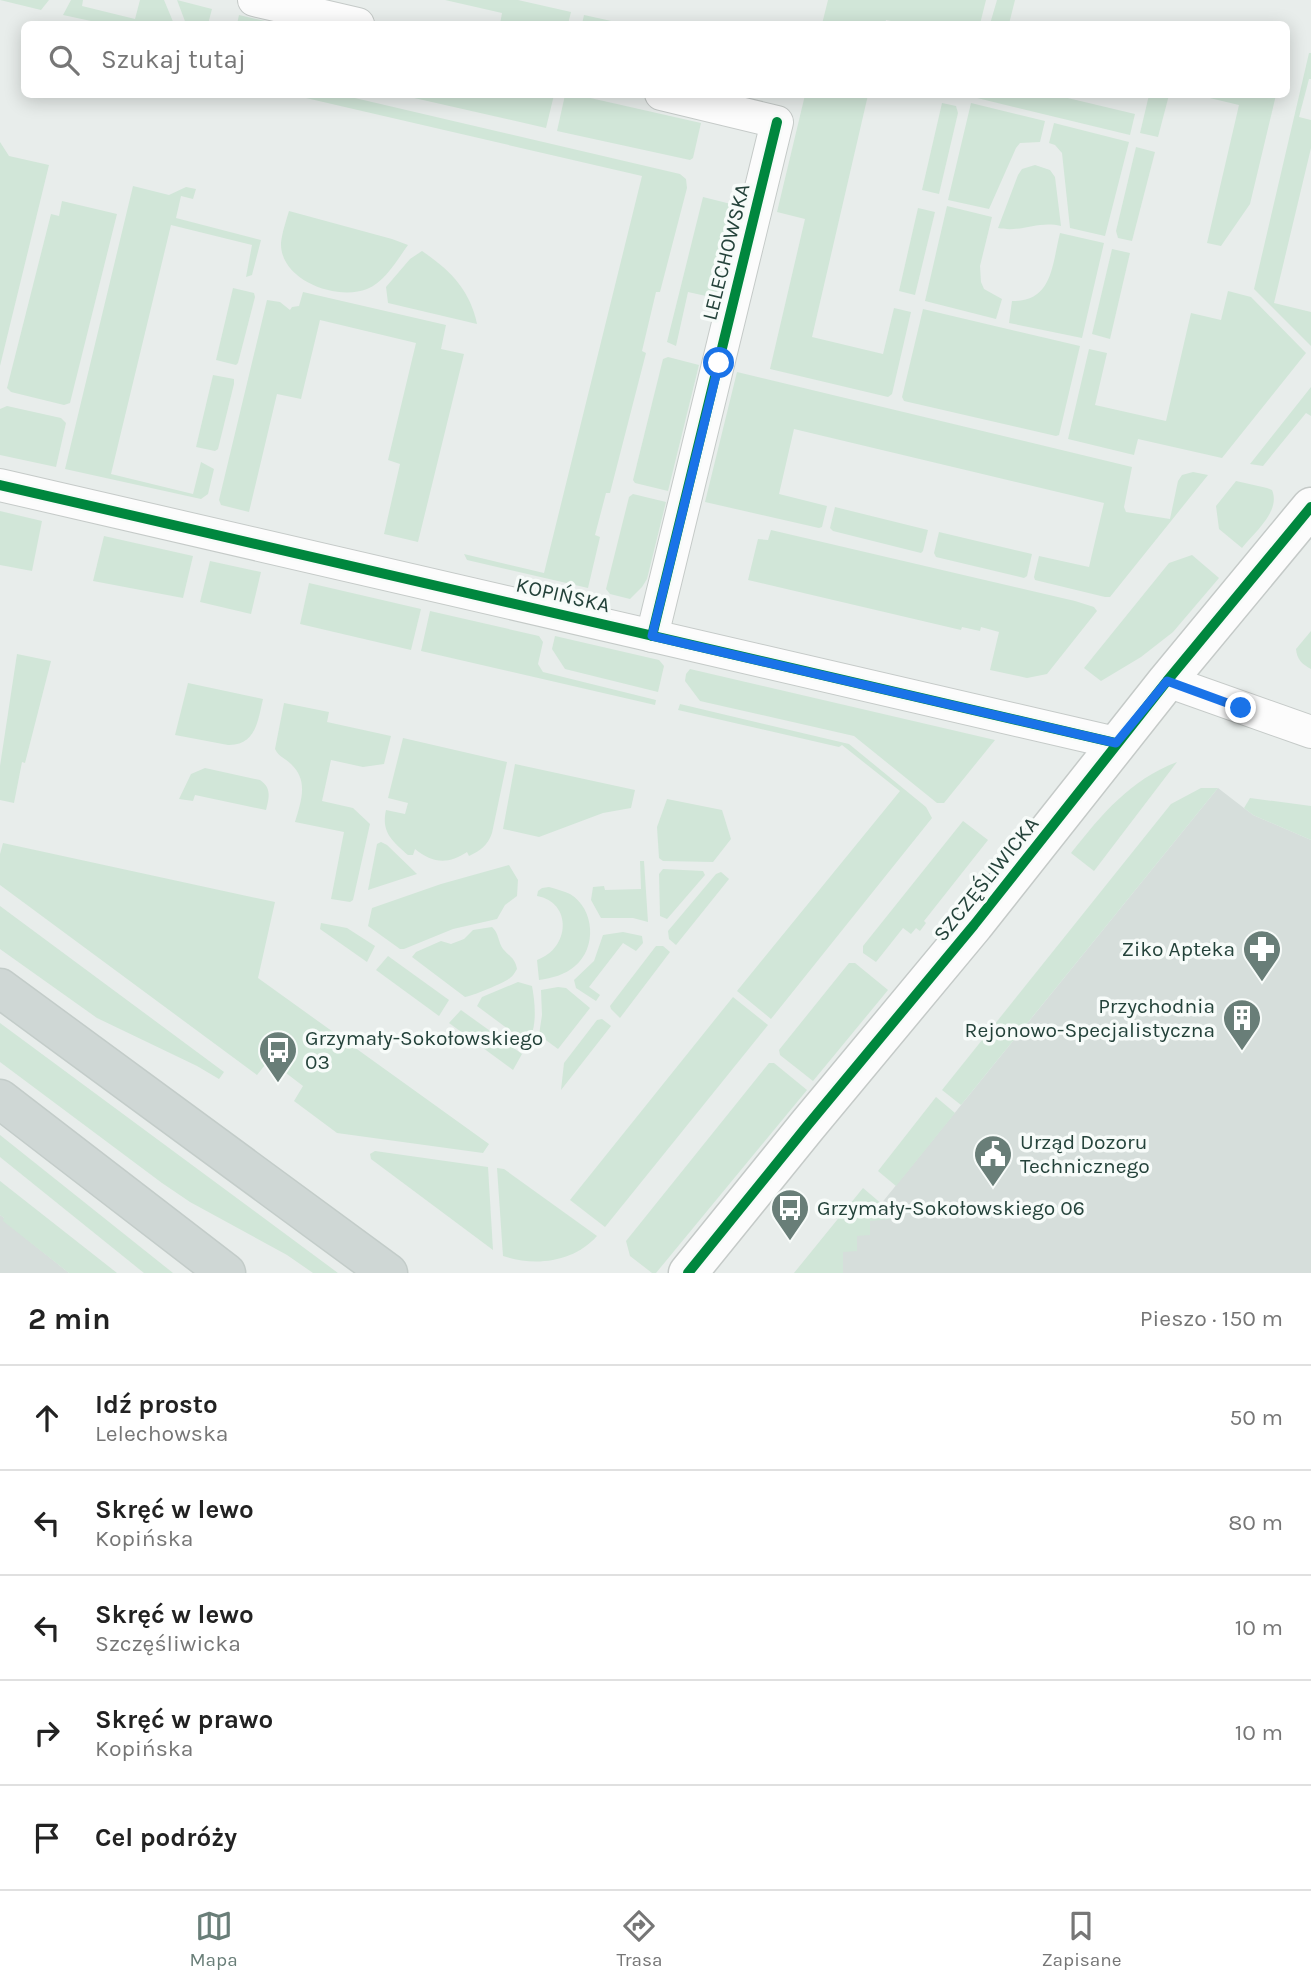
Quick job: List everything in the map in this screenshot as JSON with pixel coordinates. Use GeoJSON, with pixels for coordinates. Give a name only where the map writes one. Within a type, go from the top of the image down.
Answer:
{"type":"FeatureCollection","features":[{"type":"Feature","properties":{"kind":"main road"},"geometry":{"type":"LineString","coordinates":[[0,988],[388,1273]]}},
{"type":"Feature","properties":{"kind":"main road"},"geometry":{"type":"LineString","coordinates":[[0,1099],[226,1273]]}},
{"type":"Feature","properties":{"kind":"street"},"geometry":{"type":"LineString","coordinates":[[254,0],[345,21]]}},
{"type":"Feature","properties":{"kind":"street","name":"LELECHOWSKA"},"geometry":{"type":"LineString","coordinates":[[652,636],[777,122],[678,98]]}},
{"type":"Feature","properties":{"kind":"street","name":"KOPIŃSKA"},"geometry":{"type":"LineString","coordinates":[[0,485],[1116,743]]}},
{"type":"Feature","properties":{"kind":"street","name":"SZCZĘŚLIWICKA"},"geometry":{"type":"LineString","coordinates":[[688,1273],[974,925],[1116,743],[1311,507]]}},
{"type":"Feature","properties":{"kind":"street"},"geometry":{"type":"LineString","coordinates":[[1167,681],[1311,732]]}},
{"type":"Feature","properties":{"kind":"shaded area"},"geometry":{"type":"Polygon","coordinates":[[[1218,788],[1253,815],[1311,840],[1311,1273],[825,1273],[1218,788]]]}},
{"type":"Feature","properties":{"kind":"shaded area"},"geometry":{"type":"Polygon","coordinates":[[[0,1215],[4,1221],[69,1273],[0,1273],[0,1215]]]}},
{"type":"Feature","properties":{"kind":"green space"},"geometry":{"type":"Polygon","coordinates":[[[0,0],[49,0],[41,10],[0,0]]]}},
{"type":"Feature","properties":{"kind":"green space"},"geometry":{"type":"Polygon","coordinates":[[[71,0],[83,0],[82,6],[135,19],[140,0],[164,0],[173,21],[91,21],[63,15],[71,0]]]}},
{"type":"Feature","properties":{"kind":"green space"},"geometry":{"type":"Polygon","coordinates":[[[177,0],[212,9],[209,21],[185,21],[177,0]]]}},
{"type":"Feature","properties":{"kind":"green space"},"geometry":{"type":"Polygon","coordinates":[[[445,0],[518,0],[571,12],[569,21],[501,21],[502,13],[445,0]]]}},
{"type":"Feature","properties":{"kind":"green space"},"geometry":{"type":"Polygon","coordinates":[[[828,0],[986,0],[981,21],[823,21],[828,0]]]}},
{"type":"Feature","properties":{"kind":"green space"},"geometry":{"type":"Polygon","coordinates":[[[997,0],[1015,0],[1010,21],[991,21],[997,0]]]}},
{"type":"Feature","properties":{"kind":"green space"},"geometry":{"type":"Polygon","coordinates":[[[239,15],[265,21],[238,21],[239,15]]]}},
{"type":"Feature","properties":{"kind":"green space"},"geometry":{"type":"Polygon","coordinates":[[[584,15],[611,21],[583,21],[584,15]]]}},
{"type":"Feature","properties":{"kind":"green space"},"geometry":{"type":"Polygon","coordinates":[[[1309,53],[1311,79],[1299,117],[1311,120],[1311,148],[1274,303],[1311,312],[1311,346],[1254,289],[1309,53]]]}},
{"type":"Feature","properties":{"kind":"green space"},"geometry":{"type":"Polygon","coordinates":[[[306,98],[355,98],[680,174],[686,179],[687,188],[660,292],[656,292],[642,351],[646,353],[610,493],[606,493],[595,535],[600,537],[588,588],[467,560],[464,554],[544,573],[642,176],[306,98]]]}},
{"type":"Feature","properties":{"kind":"green space"},"geometry":{"type":"Polygon","coordinates":[[[414,98],[553,98],[546,128],[414,98]]]}},
{"type":"Feature","properties":{"kind":"green space"},"geometry":{"type":"Polygon","coordinates":[[[564,98],[590,98],[701,123],[693,158],[690,160],[557,131],[564,98]]]}},
{"type":"Feature","properties":{"kind":"green space"},"geometry":{"type":"Polygon","coordinates":[[[804,98],[867,98],[812,337],[883,354],[894,308],[911,312],[892,394],[888,397],[770,369],[805,219],[777,212],[804,98]]]}},
{"type":"Feature","properties":{"kind":"green space"},"geometry":{"type":"Polygon","coordinates":[[[977,98],[1068,98],[1135,114],[1130,135],[977,98]]]}},
{"type":"Feature","properties":{"kind":"green space"},"geometry":{"type":"Polygon","coordinates":[[[1148,98],[1168,98],[1158,137],[1140,133],[1148,98]]]}},
{"type":"Feature","properties":{"kind":"green space"},"geometry":{"type":"Polygon","coordinates":[[[1210,98],[1275,98],[1250,204],[1221,246],[1207,243],[1239,105],[1210,98]]]}},
{"type":"Feature","properties":{"kind":"green space"},"geometry":{"type":"Polygon","coordinates":[[[942,103],[956,106],[958,113],[939,194],[922,190],[942,103]]]}},
{"type":"Feature","properties":{"kind":"green space"},"geometry":{"type":"Polygon","coordinates":[[[971,103],[1045,121],[1040,142],[1020,143],[1016,148],[989,209],[948,200],[971,103]]]}},
{"type":"Feature","properties":{"kind":"green space"},"geometry":{"type":"Polygon","coordinates":[[[1054,123],[1129,142],[1105,236],[1070,228],[1062,153],[1049,143],[1054,123]]]}},
{"type":"Feature","properties":{"kind":"green space"},"geometry":{"type":"Polygon","coordinates":[[[0,142],[9,156],[49,165],[0,366],[0,142]]]}},
{"type":"Feature","properties":{"kind":"green space"},"geometry":{"type":"Polygon","coordinates":[[[1136,147],[1155,152],[1132,241],[1118,238],[1116,231],[1136,147]]]}},
{"type":"Feature","properties":{"kind":"green space"},"geometry":{"type":"Polygon","coordinates":[[[1035,165],[1050,170],[1055,177],[1061,226],[1045,224],[1015,229],[998,228],[1018,175],[1022,169],[1035,165]]]}},
{"type":"Feature","properties":{"kind":"green space"},"geometry":{"type":"Polygon","coordinates":[[[133,186],[169,195],[186,187],[196,189],[193,199],[181,196],[176,218],[261,240],[252,275],[246,277],[252,245],[171,225],[111,474],[193,494],[201,462],[214,469],[208,494],[201,499],[65,469],[133,186]]]}},
{"type":"Feature","properties":{"kind":"green space"},"geometry":{"type":"Polygon","coordinates":[[[703,197],[739,206],[715,298],[688,292],[676,346],[667,342],[703,197]]]}},
{"type":"Feature","properties":{"kind":"green space"},"geometry":{"type":"Polygon","coordinates":[[[62,201],[117,214],[70,403],[64,405],[11,392],[7,388],[51,214],[59,216],[62,201]]]}},
{"type":"Feature","properties":{"kind":"green space"},"geometry":{"type":"Polygon","coordinates":[[[947,206],[992,217],[980,266],[984,289],[1002,299],[996,319],[925,301],[947,206]]]}},
{"type":"Feature","properties":{"kind":"green space"},"geometry":{"type":"Polygon","coordinates":[[[918,208],[935,212],[915,295],[899,291],[918,208]]]}},
{"type":"Feature","properties":{"kind":"green space"},"geometry":{"type":"Polygon","coordinates":[[[289,211],[408,245],[390,270],[373,286],[355,292],[327,290],[300,277],[290,268],[283,256],[281,243],[289,211]]]}},
{"type":"Feature","properties":{"kind":"green space"},"geometry":{"type":"Polygon","coordinates":[[[1060,233],[1104,243],[1082,338],[1009,323],[1012,301],[1026,300],[1043,288],[1052,268],[1060,233]]]}},
{"type":"Feature","properties":{"kind":"green space"},"geometry":{"type":"Polygon","coordinates":[[[1112,249],[1130,253],[1110,339],[1092,334],[1112,249]]]}},
{"type":"Feature","properties":{"kind":"green space"},"geometry":{"type":"Polygon","coordinates":[[[422,251],[441,266],[464,291],[477,324],[388,303],[386,287],[410,259],[422,251]]]}},
{"type":"Feature","properties":{"kind":"green space"},"geometry":{"type":"Polygon","coordinates":[[[233,288],[254,293],[255,297],[236,365],[216,360],[233,288]]]}},
{"type":"Feature","properties":{"kind":"green space"},"geometry":{"type":"Polygon","coordinates":[[[1228,291],[1251,297],[1306,353],[1222,458],[1138,439],[1134,455],[1068,439],[1089,349],[1107,353],[1095,405],[1166,421],[1191,313],[1221,320],[1228,291]]]}},
{"type":"Feature","properties":{"kind":"green space"},"geometry":{"type":"Polygon","coordinates":[[[303,292],[446,325],[441,349],[464,354],[418,542],[384,534],[400,464],[388,460],[416,343],[320,320],[301,399],[277,394],[249,512],[221,505],[219,500],[267,300],[280,302],[290,310],[299,306],[303,292]]]}},
{"type":"Feature","properties":{"kind":"green space"},"geometry":{"type":"Polygon","coordinates":[[[923,309],[1080,346],[1059,435],[904,401],[902,397],[923,309]]]}},
{"type":"Feature","properties":{"kind":"green space"},"geometry":{"type":"Polygon","coordinates":[[[668,357],[699,365],[668,491],[635,483],[633,480],[663,359],[668,357]]]}},
{"type":"Feature","properties":{"kind":"green space"},"geometry":{"type":"Polygon","coordinates":[[[737,372],[1132,467],[1124,507],[1126,512],[1170,519],[1178,481],[1182,475],[1193,472],[1208,475],[1110,597],[1105,597],[1035,580],[1034,577],[1039,556],[1089,567],[1104,503],[794,429],[779,494],[827,506],[822,527],[705,502],[737,372]]]}},
{"type":"Feature","properties":{"kind":"green space"},"geometry":{"type":"Polygon","coordinates":[[[213,375],[234,379],[218,449],[215,451],[196,447],[213,375]]]}},
{"type":"Feature","properties":{"kind":"green space"},"geometry":{"type":"Polygon","coordinates":[[[1311,387],[1311,416],[1306,413],[1263,466],[1250,464],[1311,387]]]}},
{"type":"Feature","properties":{"kind":"green space"},"geometry":{"type":"Polygon","coordinates":[[[7,406],[61,418],[66,423],[56,467],[0,455],[0,409],[7,406]]]}},
{"type":"Feature","properties":{"kind":"green space"},"geometry":{"type":"Polygon","coordinates":[[[1236,481],[1272,490],[1274,498],[1265,521],[1242,548],[1219,529],[1216,506],[1236,481]]]}},
{"type":"Feature","properties":{"kind":"green space"},"geometry":{"type":"Polygon","coordinates":[[[633,494],[666,502],[647,579],[630,599],[610,594],[606,589],[629,497],[633,494]]]}},
{"type":"Feature","properties":{"kind":"green space"},"geometry":{"type":"Polygon","coordinates":[[[835,507],[928,530],[923,551],[921,553],[833,531],[830,528],[835,507]]]}},
{"type":"Feature","properties":{"kind":"green space"},"geometry":{"type":"Polygon","coordinates":[[[0,511],[42,521],[32,571],[0,565],[0,511]]]}},
{"type":"Feature","properties":{"kind":"green space"},"geometry":{"type":"Polygon","coordinates":[[[771,530],[1075,601],[1094,607],[1097,611],[1047,674],[1027,678],[990,670],[999,632],[981,627],[980,631],[962,627],[961,630],[748,580],[758,539],[768,540],[771,530]]]}},
{"type":"Feature","properties":{"kind":"green space"},"geometry":{"type":"Polygon","coordinates":[[[939,532],[1032,554],[1027,576],[1024,578],[936,557],[934,553],[939,532]]]}},
{"type":"Feature","properties":{"kind":"green space"},"geometry":{"type":"Polygon","coordinates":[[[104,536],[193,556],[183,598],[93,581],[104,536]]]}},
{"type":"Feature","properties":{"kind":"green space"},"geometry":{"type":"Polygon","coordinates":[[[1192,555],[1219,578],[1173,632],[1141,657],[1101,681],[1084,668],[1169,563],[1192,555]]]}},
{"type":"Feature","properties":{"kind":"green space"},"geometry":{"type":"Polygon","coordinates":[[[210,561],[261,572],[251,614],[200,602],[210,561]]]}},
{"type":"Feature","properties":{"kind":"green space"},"geometry":{"type":"Polygon","coordinates":[[[309,583],[421,609],[411,650],[300,624],[309,583]]]}},
{"type":"Feature","properties":{"kind":"green space"},"geometry":{"type":"Polygon","coordinates":[[[430,611],[539,636],[543,642],[538,664],[543,672],[656,700],[655,705],[421,651],[430,611]]]}},
{"type":"Feature","properties":{"kind":"green space"},"geometry":{"type":"Polygon","coordinates":[[[1311,631],[1311,669],[1300,661],[1296,649],[1311,631]]]}},
{"type":"Feature","properties":{"kind":"green space"},"geometry":{"type":"Polygon","coordinates":[[[555,636],[659,660],[664,666],[658,692],[565,669],[552,649],[555,636]]]}},
{"type":"Feature","properties":{"kind":"green space"},"geometry":{"type":"Polygon","coordinates":[[[17,654],[51,661],[25,763],[22,762],[14,803],[0,800],[0,766],[17,654]]]}},
{"type":"Feature","properties":{"kind":"green space"},"geometry":{"type":"Polygon","coordinates":[[[690,669],[995,740],[944,803],[937,803],[854,736],[700,701],[685,681],[690,669]]]}},
{"type":"Feature","properties":{"kind":"green space"},"geometry":{"type":"Polygon","coordinates":[[[188,683],[263,699],[257,723],[250,736],[245,741],[228,745],[175,735],[188,683]]]}},
{"type":"Feature","properties":{"kind":"green space"},"geometry":{"type":"Polygon","coordinates":[[[284,703],[329,712],[327,722],[391,736],[384,764],[363,767],[331,760],[322,801],[353,808],[370,824],[353,900],[350,902],[331,899],[344,832],[295,822],[302,784],[297,771],[275,749],[284,703]]]}},
{"type":"Feature","properties":{"kind":"green space"},"geometry":{"type":"Polygon","coordinates":[[[680,704],[849,744],[926,807],[932,818],[771,1019],[737,991],[900,791],[842,745],[839,747],[678,710],[680,704]]]}},
{"type":"Feature","properties":{"kind":"green space"},"geometry":{"type":"Polygon","coordinates":[[[403,738],[507,762],[492,833],[486,844],[477,852],[469,856],[467,852],[453,859],[440,861],[415,849],[413,855],[408,855],[389,835],[385,824],[386,810],[405,814],[408,803],[388,798],[403,738]]]}},
{"type":"Feature","properties":{"kind":"green space"},"geometry":{"type":"Polygon","coordinates":[[[1177,762],[1094,871],[1071,853],[1131,788],[1160,769],[1177,762]]]}},
{"type":"Feature","properties":{"kind":"green space"},"geometry":{"type":"Polygon","coordinates":[[[515,764],[635,790],[631,808],[603,813],[539,837],[503,829],[515,764]]]}},
{"type":"Feature","properties":{"kind":"green space"},"geometry":{"type":"Polygon","coordinates":[[[205,768],[260,780],[268,790],[266,810],[195,795],[193,801],[179,799],[191,774],[205,768]]]}},
{"type":"Feature","properties":{"kind":"green space"},"geometry":{"type":"Polygon","coordinates":[[[1201,788],[1218,788],[961,1105],[942,1090],[1171,804],[1201,788]]]}},
{"type":"Feature","properties":{"kind":"green space"},"geometry":{"type":"Polygon","coordinates":[[[1250,798],[1311,806],[1311,840],[1253,815],[1244,808],[1250,798]]]}},
{"type":"Feature","properties":{"kind":"green space"},"geometry":{"type":"Polygon","coordinates":[[[667,799],[722,810],[731,839],[713,862],[663,861],[659,858],[657,827],[667,799]]]}},
{"type":"Feature","properties":{"kind":"green space"},"geometry":{"type":"Polygon","coordinates":[[[963,821],[988,840],[924,921],[926,923],[920,931],[916,928],[911,934],[903,928],[876,962],[863,953],[863,946],[963,821]]]}},
{"type":"Feature","properties":{"kind":"green space"},"geometry":{"type":"Polygon","coordinates":[[[381,842],[417,874],[368,890],[377,844],[381,842]]]}},
{"type":"Feature","properties":{"kind":"green space"},"geometry":{"type":"Polygon","coordinates":[[[3,843],[275,902],[258,978],[489,1144],[483,1153],[337,1133],[294,1101],[303,1086],[269,1060],[257,1075],[0,885],[0,854],[3,843]]]}},
{"type":"Feature","properties":{"kind":"green space"},"geometry":{"type":"Polygon","coordinates":[[[640,861],[644,861],[648,922],[633,918],[601,918],[591,900],[593,887],[604,886],[605,890],[641,889],[640,861]]]}},
{"type":"Feature","properties":{"kind":"green space"},"geometry":{"type":"Polygon","coordinates":[[[509,865],[518,880],[517,896],[505,905],[497,919],[453,929],[404,949],[400,949],[368,926],[372,908],[441,884],[509,865]]]}},
{"type":"Feature","properties":{"kind":"green space"},"geometry":{"type":"Polygon","coordinates":[[[663,869],[703,871],[705,875],[667,919],[660,916],[659,874],[663,869]]]}},
{"type":"Feature","properties":{"kind":"green space"},"geometry":{"type":"Polygon","coordinates":[[[721,872],[729,879],[676,945],[669,939],[668,931],[716,874],[721,872]]]}},
{"type":"Feature","properties":{"kind":"green space"},"geometry":{"type":"Polygon","coordinates":[[[549,887],[570,894],[578,901],[588,919],[590,939],[582,958],[575,966],[558,976],[539,980],[537,960],[556,946],[563,926],[557,907],[537,896],[542,888],[549,887]]]}},
{"type":"Feature","properties":{"kind":"green space"},"geometry":{"type":"Polygon","coordinates":[[[0,906],[224,1072],[219,1079],[97,1018],[0,949],[0,906]]]}},
{"type":"Feature","properties":{"kind":"green space"},"geometry":{"type":"Polygon","coordinates":[[[321,923],[347,928],[375,946],[367,962],[320,929],[321,923]]]}},
{"type":"Feature","properties":{"kind":"green space"},"geometry":{"type":"Polygon","coordinates":[[[492,927],[517,969],[507,980],[480,992],[465,997],[412,957],[416,952],[441,941],[451,944],[464,939],[473,930],[492,927]]]}},
{"type":"Feature","properties":{"kind":"green space"},"geometry":{"type":"Polygon","coordinates":[[[623,932],[642,936],[643,943],[636,951],[623,943],[589,987],[600,995],[596,1001],[576,988],[574,980],[594,961],[603,935],[623,932]]]}},
{"type":"Feature","properties":{"kind":"green space"},"geometry":{"type":"Polygon","coordinates":[[[656,946],[663,946],[670,952],[620,1018],[610,1006],[656,946]]]}},
{"type":"Feature","properties":{"kind":"green space"},"geometry":{"type":"Polygon","coordinates":[[[388,956],[449,1000],[439,1016],[376,970],[388,956]]]}},
{"type":"Feature","properties":{"kind":"green space"},"geometry":{"type":"Polygon","coordinates":[[[849,963],[855,963],[888,990],[813,1081],[780,1055],[779,1050],[849,963]]]}},
{"type":"Feature","properties":{"kind":"green space"},"geometry":{"type":"Polygon","coordinates":[[[518,982],[532,986],[533,992],[534,1023],[527,1043],[477,1006],[482,997],[518,982]]]}},
{"type":"Feature","properties":{"kind":"green space"},"geometry":{"type":"Polygon","coordinates":[[[566,988],[590,1008],[558,1049],[539,1035],[542,1015],[541,990],[566,988]]]}},
{"type":"Feature","properties":{"kind":"green space"},"geometry":{"type":"Polygon","coordinates":[[[733,997],[768,1025],[605,1227],[570,1200],[733,997]]]}},
{"type":"Feature","properties":{"kind":"green space"},"geometry":{"type":"Polygon","coordinates":[[[461,1010],[522,1054],[513,1070],[449,1023],[461,1010]]]}},
{"type":"Feature","properties":{"kind":"green space"},"geometry":{"type":"Polygon","coordinates":[[[602,1019],[611,1026],[561,1090],[564,1063],[597,1020],[602,1019]]]}},
{"type":"Feature","properties":{"kind":"green space"},"geometry":{"type":"Polygon","coordinates":[[[0,1023],[338,1273],[313,1273],[287,1255],[190,1202],[162,1183],[0,1062],[0,1023]]]}},
{"type":"Feature","properties":{"kind":"green space"},"geometry":{"type":"Polygon","coordinates":[[[769,1063],[774,1063],[807,1090],[656,1273],[652,1273],[630,1256],[626,1241],[769,1063]]]}},
{"type":"Feature","properties":{"kind":"green space"},"geometry":{"type":"Polygon","coordinates":[[[936,1097],[955,1113],[896,1186],[878,1171],[936,1097]]]}},
{"type":"Feature","properties":{"kind":"green space"},"geometry":{"type":"Polygon","coordinates":[[[0,1135],[173,1273],[144,1273],[0,1157],[0,1135]]]}},
{"type":"Feature","properties":{"kind":"green space"},"geometry":{"type":"Polygon","coordinates":[[[375,1151],[488,1167],[493,1250],[371,1159],[370,1154],[375,1151]]]}},
{"type":"Feature","properties":{"kind":"green space"},"geometry":{"type":"Polygon","coordinates":[[[497,1168],[504,1169],[597,1236],[577,1252],[553,1260],[528,1261],[503,1256],[497,1168]]]}},
{"type":"Feature","properties":{"kind":"green space"},"geometry":{"type":"Polygon","coordinates":[[[0,1181],[117,1273],[69,1273],[3,1221],[4,1218],[0,1215],[0,1181]]]}},
{"type":"Feature","properties":{"kind":"green space"},"geometry":{"type":"Polygon","coordinates":[[[863,1188],[890,1211],[892,1219],[870,1221],[870,1235],[857,1236],[857,1251],[843,1252],[843,1273],[794,1273],[863,1188]]]}},
{"type":"Feature","properties":{"kind":"cycle path"},"geometry":{"type":"LineString","coordinates":[[652,636],[777,122]]}},
{"type":"Feature","properties":{"kind":"cycle path"},"geometry":{"type":"LineString","coordinates":[[0,485],[1116,743]]}},
{"type":"Feature","properties":{"kind":"cycle path"},"geometry":{"type":"LineString","coordinates":[[688,1273],[974,925],[1167,681],[1311,507]]}},
{"type":"Feature","properties":{"kind":"place","name":"Ziko Apteka"},"geometry":{"type":"Point","coordinates":[1262,983]}},
{"type":"Feature","properties":{"kind":"place","name":"Przychodnia Rejonowo-Specjalistyczna"},"geometry":{"type":"Point","coordinates":[1242,1052]}},
{"type":"Feature","properties":{"kind":"place","name":"Grzymały-Sokołowskiego 03"},"geometry":{"type":"Point","coordinates":[278,1084]}},
{"type":"Feature","properties":{"kind":"place","name":"Urząd Dozoru Technicznego"},"geometry":{"type":"Point","coordinates":[993,1188]}},
{"type":"Feature","properties":{"kind":"place","name":"Grzymały-Sokołowskiego 06"},"geometry":{"type":"Point","coordinates":[790,1242]}},
{"type":"Feature","properties":{"kind":"route"},"geometry":{"type":"LineString","coordinates":[[719,363],[652,636],[1116,743],[1167,681],[1241,708]]}}]}
